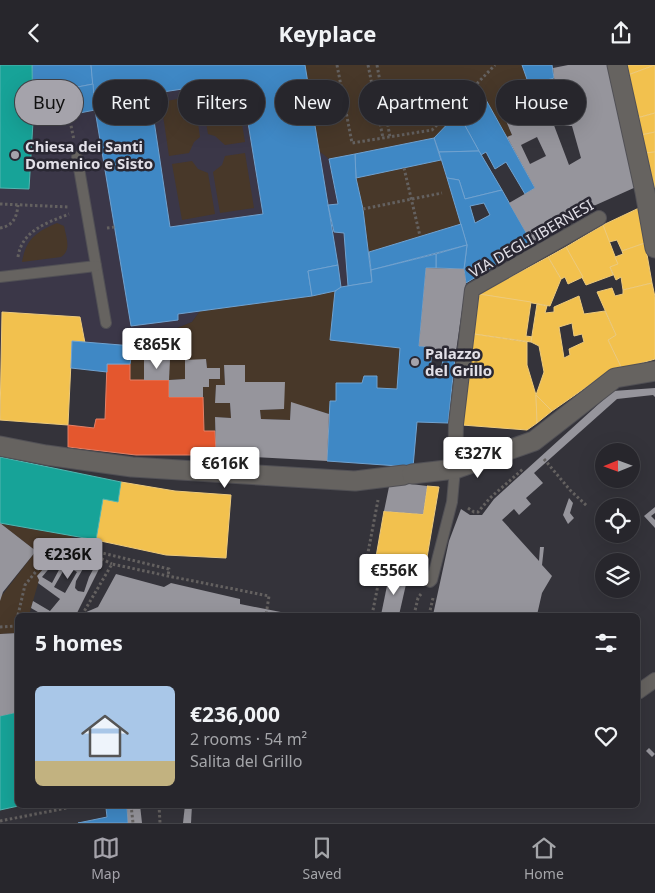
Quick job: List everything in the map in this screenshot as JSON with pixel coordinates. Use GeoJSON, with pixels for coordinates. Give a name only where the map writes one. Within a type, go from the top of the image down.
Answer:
{"type":"FeatureCollection","features":[{"type":"Feature","properties":{"kind":"street"},"geometry":{"type":"LineString","coordinates":[[617,65],[655,248]]}},
{"type":"Feature","properties":{"kind":"street","name":"VIA DEGLI IBERNESI"},"geometry":{"type":"LineString","coordinates":[[455,469],[456,424],[472,290],[599,218]]}},
{"type":"Feature","properties":{"kind":"street"},"geometry":{"type":"LineString","coordinates":[[0,446],[46,455],[132,467],[355,481],[382,478],[455,469],[534,441],[615,378],[655,371]]}},
{"type":"Feature","properties":{"kind":"street"},"geometry":{"type":"LineString","coordinates":[[640,691],[655,680]]}},
{"type":"Feature","properties":{"kind":"lane"},"geometry":{"type":"LineString","coordinates":[[77,157],[106,323]]}},
{"type":"Feature","properties":{"kind":"lane"},"geometry":{"type":"LineString","coordinates":[[0,277],[96,266]]}},
{"type":"Feature","properties":{"kind":"lane"},"geometry":{"type":"LineString","coordinates":[[433,581],[452,502],[455,469]]}},
{"type":"Feature","properties":{"kind":"path"},"geometry":{"type":"LineString","coordinates":[[337,65],[352,143],[432,130],[495,65]]}},
{"type":"Feature","properties":{"kind":"path"},"geometry":{"type":"LineString","coordinates":[[368,65],[383,138]]}},
{"type":"Feature","properties":{"kind":"path"},"geometry":{"type":"LineString","coordinates":[[377,65],[390,137]]}},
{"type":"Feature","properties":{"kind":"path"},"geometry":{"type":"LineString","coordinates":[[72,125],[77,157]]}},
{"type":"Feature","properties":{"kind":"path"},"geometry":{"type":"LineString","coordinates":[[404,168],[420,236]]}},
{"type":"Feature","properties":{"kind":"path"},"geometry":{"type":"LineString","coordinates":[[363,209],[442,193]]}},
{"type":"Feature","properties":{"kind":"path"},"geometry":{"type":"LineString","coordinates":[[0,204],[53,207]]}},
{"type":"Feature","properties":{"kind":"path"},"geometry":{"type":"LineString","coordinates":[[0,228],[8,227],[14,221],[18,205]]}},
{"type":"Feature","properties":{"kind":"path"},"geometry":{"type":"LineString","coordinates":[[18,261],[20,249],[28,235],[42,224],[56,219]]}},
{"type":"Feature","properties":{"kind":"path"},"geometry":{"type":"LineString","coordinates":[[107,228],[115,227]]}},
{"type":"Feature","properties":{"kind":"path"},"geometry":{"type":"LineString","coordinates":[[547,462],[570,490],[587,506]]}},
{"type":"Feature","properties":{"kind":"path"},"geometry":{"type":"LineString","coordinates":[[466,507],[474,512],[478,512],[490,497],[524,468]]}},
{"type":"Feature","properties":{"kind":"path"},"geometry":{"type":"LineString","coordinates":[[372,613],[378,585],[363,579],[382,478]]}},
{"type":"Feature","properties":{"kind":"path"},"geometry":{"type":"LineString","coordinates":[[96,556],[98,552],[169,569],[168,576]]}},
{"type":"Feature","properties":{"kind":"path"},"geometry":{"type":"LineString","coordinates":[[18,613],[25,585],[50,554],[86,562],[88,554],[112,564],[269,596],[266,613]]}},
{"type":"Feature","properties":{"kind":"path"},"geometry":{"type":"LineString","coordinates":[[73,559],[72,562],[83,568]]}},
{"type":"Feature","properties":{"kind":"path"},"geometry":{"type":"LineString","coordinates":[[83,613],[112,564]]}},
{"type":"Feature","properties":{"kind":"path"},"geometry":{"type":"LineString","coordinates":[[0,627],[15,626]]}},
{"type":"Feature","properties":{"kind":"path"},"geometry":{"type":"LineString","coordinates":[[0,821],[67,808]]}},
{"type":"Feature","properties":{"kind":"path"},"geometry":{"type":"LineString","coordinates":[[131,808],[133,823]]}},
{"type":"Feature","properties":{"kind":"path"},"geometry":{"type":"LineString","coordinates":[[159,808],[160,823]]}},
{"type":"Feature","properties":{"kind":"shaded area"},"geometry":{"type":"Polygon","coordinates":[[[32,65],[503,65],[486,83],[486,80],[359,80],[359,125],[447,125],[435,138],[467,245],[371,270],[372,282],[341,287],[335,291],[200,311],[192,322],[133,346],[72,342],[68,425],[0,420],[0,188],[29,189],[31,125],[83,125],[83,80],[32,80],[32,65]]]}},
{"type":"Feature","properties":{"kind":"shaded area"},"geometry":{"type":"Polygon","coordinates":[[[305,65],[522,65],[528,80],[496,80],[496,118],[486,100],[486,80],[359,80],[359,125],[446,125],[434,138],[329,159],[319,151],[315,125],[349,125],[349,80],[307,80],[305,65]]]}},
{"type":"Feature","properties":{"kind":"shaded area"},"geometry":{"type":"Polygon","coordinates":[[[178,99],[178,125],[198,125],[200,137],[194,142],[189,153],[169,156],[164,125],[168,125],[168,101],[178,99]]]}},
{"type":"Feature","properties":{"kind":"shaded area"},"geometry":{"type":"Polygon","coordinates":[[[206,125],[242,125],[245,142],[225,145],[215,136],[208,134],[206,125]]]}},
{"type":"Feature","properties":{"kind":"shaded area"},"geometry":{"type":"Polygon","coordinates":[[[500,125],[508,125],[512,135],[507,137],[500,125]]]}},
{"type":"Feature","properties":{"kind":"shaded area"},"geometry":{"type":"Polygon","coordinates":[[[245,153],[254,208],[220,213],[213,172],[222,165],[225,156],[245,153]]]}},
{"type":"Feature","properties":{"kind":"shaded area"},"geometry":{"type":"Polygon","coordinates":[[[441,160],[461,224],[369,252],[363,209],[356,178],[441,160]]]}},
{"type":"Feature","properties":{"kind":"shaded area"},"geometry":{"type":"Polygon","coordinates":[[[192,161],[198,169],[208,173],[215,214],[182,220],[172,164],[192,161]]]}},
{"type":"Feature","properties":{"kind":"shaded area"},"geometry":{"type":"Polygon","coordinates":[[[57,223],[64,226],[67,247],[64,254],[61,257],[22,262],[26,247],[33,237],[57,223]]]}},
{"type":"Feature","properties":{"kind":"shaded area"},"geometry":{"type":"Polygon","coordinates":[[[335,291],[330,340],[400,348],[397,389],[377,388],[376,376],[364,376],[362,383],[336,401],[330,401],[329,414],[291,403],[290,420],[261,419],[260,410],[284,409],[284,382],[245,382],[245,365],[224,365],[225,385],[216,385],[215,403],[230,403],[231,418],[215,417],[215,431],[204,431],[203,387],[209,387],[209,379],[220,379],[220,368],[207,368],[206,360],[185,360],[185,379],[169,380],[169,360],[144,360],[144,380],[130,380],[133,346],[192,322],[200,311],[335,291]]]}},
{"type":"Feature","properties":{"kind":"shaded area"},"geometry":{"type":"Polygon","coordinates":[[[1,524],[73,536],[37,576],[39,580],[30,613],[15,613],[15,633],[0,634],[0,598],[36,551],[1,524]]]}},
{"type":"Feature","properties":{"kind":"building: Homes"},"geometry":{"type":"Polygon","coordinates":[[[625,65],[655,65],[628,75],[625,65]]]}},
{"type":"Feature","properties":{"kind":"building: Homes"},"geometry":{"type":"Polygon","coordinates":[[[655,65],[655,113],[637,118],[628,75],[655,65]]]}},
{"type":"Feature","properties":{"kind":"building: Homes"},"geometry":{"type":"Polygon","coordinates":[[[655,113],[655,132],[641,135],[637,118],[655,113]]]}},
{"type":"Feature","properties":{"kind":"building: Homes"},"geometry":{"type":"Polygon","coordinates":[[[655,132],[655,152],[645,153],[641,135],[655,132]]]}},
{"type":"Feature","properties":{"kind":"building: Homes"},"geometry":{"type":"Polygon","coordinates":[[[655,152],[655,195],[645,153],[655,152]]]}},
{"type":"Feature","properties":{"kind":"building: Homes"},"geometry":{"type":"Polygon","coordinates":[[[639,208],[645,243],[622,251],[617,240],[609,242],[603,225],[639,208]]]}},
{"type":"Feature","properties":{"kind":"building: Homes"},"geometry":{"type":"Polygon","coordinates":[[[603,225],[618,264],[610,267],[613,275],[586,285],[566,247],[603,225]]]}},
{"type":"Feature","properties":{"kind":"building: Homes"},"geometry":{"type":"Polygon","coordinates":[[[645,243],[652,283],[623,290],[621,277],[616,280],[610,267],[618,264],[615,257],[623,254],[622,251],[645,243]]]}},
{"type":"Feature","properties":{"kind":"building: Homes"},"geometry":{"type":"Polygon","coordinates":[[[566,247],[583,277],[568,284],[565,277],[561,279],[548,257],[566,247]]]}},
{"type":"Feature","properties":{"kind":"building: Homes"},"geometry":{"type":"Polygon","coordinates":[[[548,257],[561,279],[550,306],[479,294],[548,257]]]}},
{"type":"Feature","properties":{"kind":"building: Homes"},"geometry":{"type":"Polygon","coordinates":[[[652,283],[655,297],[655,359],[622,369],[608,340],[616,335],[597,292],[612,288],[615,296],[623,294],[623,290],[652,283]]]}},
{"type":"Feature","properties":{"kind":"building: Homes"},"geometry":{"type":"Polygon","coordinates":[[[479,294],[531,302],[526,336],[533,337],[531,342],[474,334],[479,294]]]}},
{"type":"Feature","properties":{"kind":"building: Homes"},"geometry":{"type":"Polygon","coordinates":[[[579,296],[584,314],[605,311],[616,335],[608,340],[622,369],[601,377],[552,411],[536,395],[544,372],[539,346],[531,342],[537,304],[547,306],[545,313],[554,312],[554,307],[579,296]],[[572,323],[559,327],[564,358],[570,355],[569,349],[584,342],[582,334],[574,336],[572,323]]]}},
{"type":"Feature","properties":{"kind":"building: Homes"},"geometry":{"type":"Polygon","coordinates":[[[2,312],[80,317],[85,343],[72,341],[68,425],[0,420],[2,312]]]}},
{"type":"Feature","properties":{"kind":"building: Homes"},"geometry":{"type":"Polygon","coordinates":[[[474,334],[527,342],[527,365],[536,395],[537,423],[527,430],[462,425],[474,334]]]}},
{"type":"Feature","properties":{"kind":"building: Homes"},"geometry":{"type":"Polygon","coordinates":[[[536,395],[552,411],[537,423],[536,395]]]}},
{"type":"Feature","properties":{"kind":"building: Homes"},"geometry":{"type":"Polygon","coordinates":[[[121,482],[175,491],[231,495],[226,558],[166,555],[96,540],[103,499],[118,502],[121,482]]]}},
{"type":"Feature","properties":{"kind":"building: Homes"},"geometry":{"type":"Polygon","coordinates":[[[427,486],[439,487],[423,581],[373,574],[384,511],[423,514],[427,486]]]}},
{"type":"Feature","properties":{"kind":"building: Shops"},"geometry":{"type":"Polygon","coordinates":[[[107,364],[130,364],[130,380],[169,380],[169,397],[203,397],[204,431],[215,431],[216,455],[136,455],[68,447],[68,425],[94,428],[96,419],[105,419],[107,364]]]}},
{"type":"Feature","properties":{"kind":"building: Schools"},"geometry":{"type":"Polygon","coordinates":[[[32,65],[91,65],[93,84],[83,86],[83,80],[32,80],[32,65]]]}},
{"type":"Feature","properties":{"kind":"building: Schools"},"geometry":{"type":"Polygon","coordinates":[[[91,65],[305,65],[307,80],[275,80],[275,125],[315,125],[338,265],[308,271],[312,296],[178,314],[178,320],[131,326],[98,125],[155,125],[170,227],[263,214],[248,125],[265,125],[265,80],[178,80],[178,90],[168,91],[168,80],[93,80],[93,88],[91,65]]]}},
{"type":"Feature","properties":{"kind":"building: Schools"},"geometry":{"type":"Polygon","coordinates":[[[522,65],[552,65],[554,78],[527,80],[522,65]]]}},
{"type":"Feature","properties":{"kind":"building: Schools"},"geometry":{"type":"Polygon","coordinates":[[[93,84],[93,110],[83,112],[83,86],[93,84]]]}},
{"type":"Feature","properties":{"kind":"building: Schools"},"geometry":{"type":"Polygon","coordinates":[[[486,100],[496,118],[496,125],[500,125],[535,188],[525,194],[506,162],[495,169],[486,152],[481,155],[465,125],[486,125],[486,100]]]}},
{"type":"Feature","properties":{"kind":"building: Schools"},"geometry":{"type":"Polygon","coordinates":[[[446,125],[465,125],[479,151],[439,152],[434,138],[446,125]]]}},
{"type":"Feature","properties":{"kind":"building: Schools"},"geometry":{"type":"Polygon","coordinates":[[[434,138],[441,160],[356,178],[355,154],[434,138]]]}},
{"type":"Feature","properties":{"kind":"building: Schools"},"geometry":{"type":"Polygon","coordinates":[[[479,151],[502,190],[465,199],[459,180],[447,178],[439,152],[479,151]]]}},
{"type":"Feature","properties":{"kind":"building: Schools"},"geometry":{"type":"Polygon","coordinates":[[[355,154],[356,178],[363,209],[372,282],[348,286],[344,233],[334,232],[328,205],[338,204],[329,159],[355,154]]]}},
{"type":"Feature","properties":{"kind":"building: Schools"},"geometry":{"type":"Polygon","coordinates":[[[447,178],[459,180],[465,199],[502,190],[532,243],[466,283],[464,269],[467,245],[447,178]],[[484,203],[470,206],[475,223],[490,215],[484,203]]]}},
{"type":"Feature","properties":{"kind":"building: Schools"},"geometry":{"type":"Polygon","coordinates":[[[461,224],[467,245],[371,270],[369,252],[461,224]]]}},
{"type":"Feature","properties":{"kind":"building: Schools"},"geometry":{"type":"Polygon","coordinates":[[[467,245],[464,269],[436,268],[436,254],[467,245]]]}},
{"type":"Feature","properties":{"kind":"building: Schools","name":"Palazzo del Grillo"},"geometry":{"type":"Polygon","coordinates":[[[436,254],[436,268],[426,268],[419,346],[431,347],[431,366],[442,367],[443,357],[455,358],[448,423],[417,422],[413,467],[327,461],[330,401],[336,401],[336,383],[362,383],[364,376],[377,376],[377,388],[397,389],[400,348],[330,340],[335,291],[341,287],[372,282],[371,270],[436,254]]]}},
{"type":"Feature","properties":{"kind":"building: Schools"},"geometry":{"type":"Polygon","coordinates":[[[338,265],[341,287],[335,291],[312,296],[308,271],[338,265]]]}},
{"type":"Feature","properties":{"kind":"building: Schools"},"geometry":{"type":"Polygon","coordinates":[[[72,341],[133,346],[130,364],[107,364],[107,372],[71,368],[72,341]]]}},
{"type":"Feature","properties":{"kind":"building: Schools"},"geometry":{"type":"Polygon","coordinates":[[[106,808],[127,808],[128,823],[78,823],[107,817],[106,808]]]}},
{"type":"Feature","properties":{"kind":"building: Public","name":"Chiesa dei Santi Domenico e Sisto"},"geometry":{"type":"Polygon","coordinates":[[[0,65],[32,65],[32,80],[15,80],[15,125],[33,125],[29,189],[0,188],[0,65]]]}},
{"type":"Feature","properties":{"kind":"building: Public"},"geometry":{"type":"Polygon","coordinates":[[[0,457],[121,482],[118,502],[103,499],[96,540],[0,523],[0,457]]]}},
{"type":"Feature","properties":{"kind":"building: Public"},"geometry":{"type":"Polygon","coordinates":[[[15,713],[15,807],[0,810],[0,716],[15,713]]]}},
{"type":"Feature","properties":{"kind":"building: Other"},"geometry":{"type":"Polygon","coordinates":[[[568,65],[610,65],[636,187],[578,213],[532,243],[509,203],[535,188],[507,137],[512,135],[508,125],[554,125],[569,165],[581,158],[572,126],[562,125],[586,125],[586,80],[554,80],[553,68],[568,65]],[[537,137],[521,145],[530,164],[546,156],[537,137]]]}},
{"type":"Feature","properties":{"kind":"building: Other"},"geometry":{"type":"Polygon","coordinates":[[[426,268],[464,269],[466,283],[455,358],[431,356],[431,347],[419,346],[426,268]]]}},
{"type":"Feature","properties":{"kind":"building: Other"},"geometry":{"type":"Polygon","coordinates":[[[206,359],[207,368],[220,368],[220,379],[209,379],[209,387],[203,387],[203,397],[169,397],[169,380],[185,379],[185,360],[206,359]]]}},
{"type":"Feature","properties":{"kind":"building: Other"},"geometry":{"type":"Polygon","coordinates":[[[144,360],[170,360],[169,380],[144,380],[144,360]]]}},
{"type":"Feature","properties":{"kind":"building: Other"},"geometry":{"type":"Polygon","coordinates":[[[224,365],[245,365],[245,382],[285,382],[284,409],[260,410],[261,419],[290,420],[291,402],[329,414],[327,461],[216,455],[215,417],[231,418],[230,403],[215,403],[216,385],[225,385],[224,365]]]}},
{"type":"Feature","properties":{"kind":"building: Other"},"geometry":{"type":"Polygon","coordinates":[[[655,388],[655,397],[653,395],[617,399],[534,473],[543,483],[526,498],[531,504],[519,515],[514,509],[502,520],[539,561],[540,547],[544,547],[542,565],[552,576],[542,593],[537,613],[433,613],[449,541],[461,509],[470,515],[482,515],[494,499],[613,391],[655,388]]]}},
{"type":"Feature","properties":{"kind":"building: Other"},"geometry":{"type":"Polygon","coordinates":[[[413,467],[411,484],[427,486],[423,514],[384,511],[390,482],[413,467]]]}},
{"type":"Feature","properties":{"kind":"building: Other"},"geometry":{"type":"Polygon","coordinates":[[[569,498],[573,503],[570,513],[574,518],[568,524],[563,515],[569,498]]]}},
{"type":"Feature","properties":{"kind":"building: Other"},"geometry":{"type":"Polygon","coordinates":[[[655,507],[655,513],[651,516],[655,520],[655,528],[644,516],[655,507]]]}},
{"type":"Feature","properties":{"kind":"building: Other"},"geometry":{"type":"Polygon","coordinates":[[[0,523],[36,551],[3,592],[0,601],[0,523]]]}},
{"type":"Feature","properties":{"kind":"building: Other"},"geometry":{"type":"Polygon","coordinates":[[[66,543],[102,563],[77,613],[40,613],[31,608],[33,601],[50,611],[60,599],[38,583],[37,576],[66,543]],[[67,547],[42,577],[52,583],[70,549],[67,547]],[[88,560],[76,581],[75,588],[78,591],[84,592],[96,564],[88,560]],[[66,566],[54,587],[65,593],[77,572],[66,566]]]}},
{"type":"Feature","properties":{"kind":"building: Other"},"geometry":{"type":"Polygon","coordinates":[[[116,574],[164,587],[171,583],[240,599],[240,604],[286,613],[84,613],[98,607],[116,574]]]}},
{"type":"Feature","properties":{"kind":"building: Other"},"geometry":{"type":"Polygon","coordinates":[[[389,576],[407,580],[399,613],[381,613],[389,576]]]}},
{"type":"Feature","properties":{"kind":"building: Other"},"geometry":{"type":"Polygon","coordinates":[[[15,633],[15,713],[0,716],[0,634],[15,633]]]}},
{"type":"Feature","properties":{"kind":"building: Other"},"geometry":{"type":"Polygon","coordinates":[[[649,748],[655,754],[652,757],[646,751],[649,748]]]}},
{"type":"Feature","properties":{"kind":"building: Other"},"geometry":{"type":"Polygon","coordinates":[[[127,808],[140,808],[142,823],[128,823],[127,808]]]}},
{"type":"Feature","properties":{"kind":"building: Other"},"geometry":{"type":"Polygon","coordinates":[[[185,808],[192,808],[191,823],[183,823],[185,808]]]}},
{"type":"Feature","properties":{"kind":"place","name":"Chiesa dei Santi Domenico e Sisto"},"geometry":{"type":"Point","coordinates":[15,155]}},
{"type":"Feature","properties":{"kind":"place","name":"Palazzo del Grillo"},"geometry":{"type":"Point","coordinates":[415,362]}}]}
